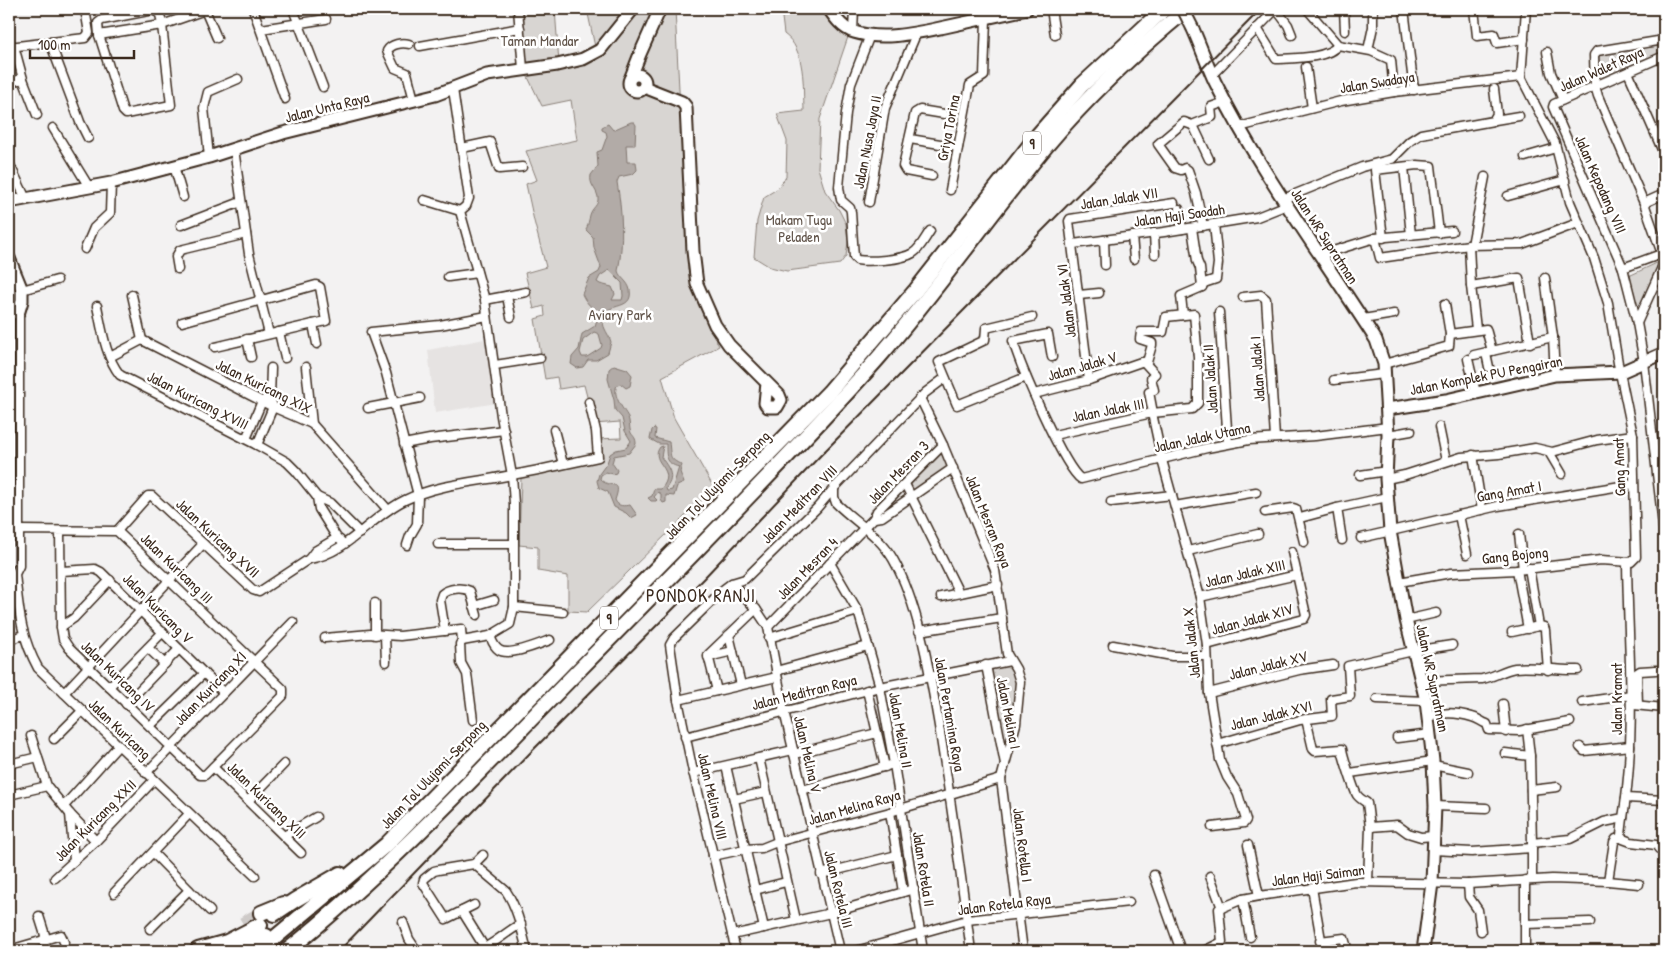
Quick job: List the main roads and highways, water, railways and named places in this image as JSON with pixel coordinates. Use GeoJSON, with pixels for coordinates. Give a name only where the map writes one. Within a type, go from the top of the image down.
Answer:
{"type":"FeatureCollection","features":[{"type":"Feature","properties":{"kind":"highway","name":"Jalan Tol Ulujami–Serpong"},"geometry":{"type":"LineString","coordinates":[[259,951],[387,844],[829,392],[916,290],[1038,135],[1076,92],[1164,9]]}},
{"type":"Feature","properties":{"kind":"highway","name":"Jalan Tol Ulujami–Serpong"},"geometry":{"type":"LineString","coordinates":[[287,951],[326,919],[426,825],[689,558],[797,445],[881,354],[947,274],[1047,145],[1132,57],[1187,9]]}},
{"type":"Feature","properties":{"kind":"highway"},"geometry":{"type":"LineString","coordinates":[[198,951],[227,942],[387,844]]}},
{"type":"Feature","properties":{"kind":"highway"},"geometry":{"type":"LineString","coordinates":[[238,951],[276,929],[344,872]]}},
{"type":"Feature","properties":{"kind":"highway"},"geometry":{"type":"LineString","coordinates":[[198,951],[243,924]]}},
{"type":"Feature","properties":{"kind":"tunnel"},"geometry":{"type":"LineString","coordinates":[[243,924],[261,913]]}},
{"type":"Feature","properties":{"kind":"railway"},"geometry":{"type":"LineString","coordinates":[[339,951],[531,752],[703,579],[820,456],[1261,9]]}},
{"type":"Feature","properties":{"kind":"district","name":"PONDOK RANJI"},"geometry":{"type":"Point","coordinates":[701,595]}},
{"type":"Feature","properties":{"kind":"park label","name":"Taman Mandar"},"geometry":{"type":"Point","coordinates":[540,40]}},
{"type":"Feature","properties":{"kind":"park label","name":"Makam Tugu Peladen"},"geometry":{"type":"Point","coordinates":[799,228]}},
{"type":"Feature","properties":{"kind":"park label","name":"Aviary Park"},"geometry":{"type":"Point","coordinates":[620,314]}}]}
